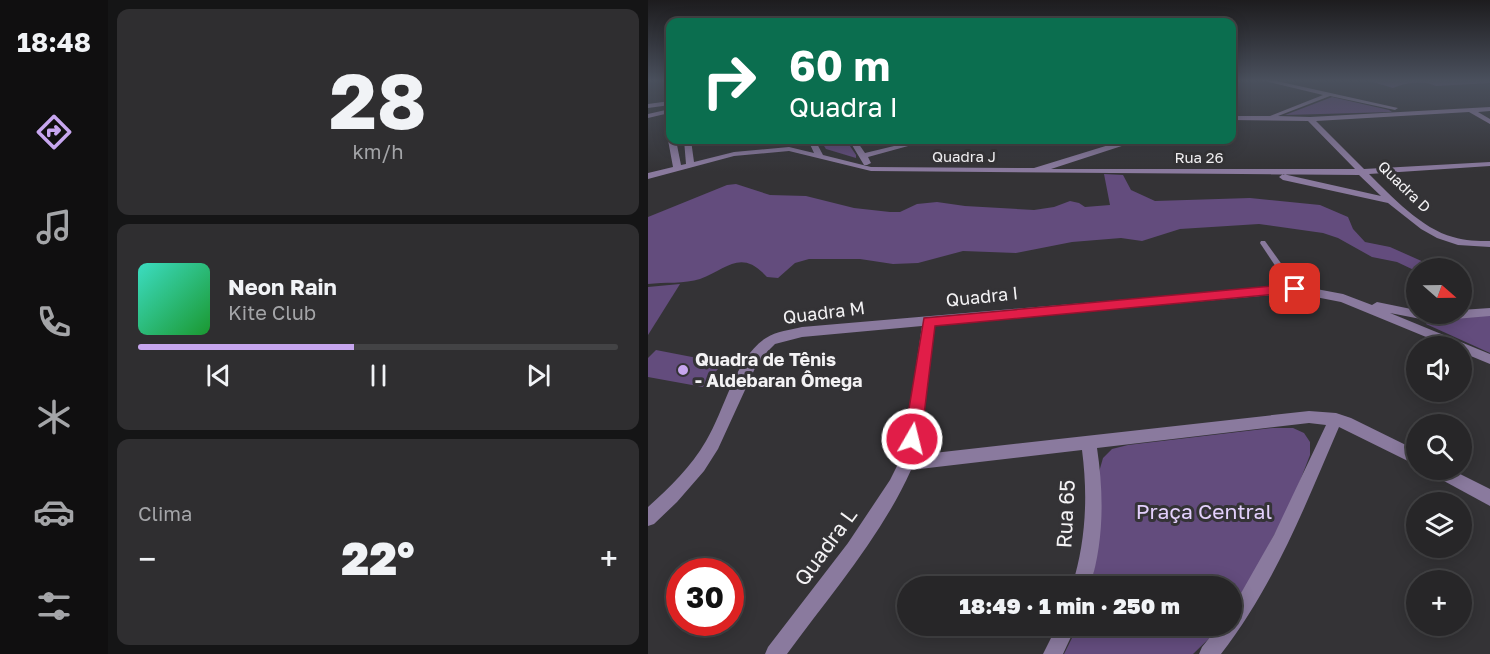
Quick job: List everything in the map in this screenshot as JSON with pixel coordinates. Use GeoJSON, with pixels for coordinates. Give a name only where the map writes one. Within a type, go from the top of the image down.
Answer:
{"type":"FeatureCollection","features":[{"type":"Feature","properties":{"kind":"street"},"geometry":{"type":"LineString","coordinates":[[1238,111],[1267,118],[1287,111]]}},
{"type":"Feature","properties":{"kind":"street"},"geometry":{"type":"LineString","coordinates":[[1236,118],[1310,119],[1461,111]]}},
{"type":"Feature","properties":{"kind":"street"},"geometry":{"type":"LineString","coordinates":[[1471,111],[1490,122]]}},
{"type":"Feature","properties":{"kind":"street"},"geometry":{"type":"LineString","coordinates":[[648,116],[666,113]]}},
{"type":"Feature","properties":{"kind":"street"},"geometry":{"type":"LineString","coordinates":[[1310,119],[1364,171]]}},
{"type":"Feature","properties":{"kind":"street"},"geometry":{"type":"LineString","coordinates":[[673,144],[678,169]]}},
{"type":"Feature","properties":{"kind":"street"},"geometry":{"type":"LineString","coordinates":[[687,144],[690,166]]}},
{"type":"Feature","properties":{"kind":"street"},"geometry":{"type":"LineString","coordinates":[[814,144],[820,156]]}},
{"type":"Feature","properties":{"kind":"street"},"geometry":{"type":"LineString","coordinates":[[856,144],[871,169]]}},
{"type":"Feature","properties":{"kind":"street","name":"Quadra J"},"geometry":{"type":"LineString","coordinates":[[863,156],[910,144]]}},
{"type":"Feature","properties":{"kind":"street","name":"Quadra J"},"geometry":{"type":"LineString","coordinates":[[871,169],[1035,171],[1119,144]]}},
{"type":"Feature","properties":{"kind":"street"},"geometry":{"type":"LineString","coordinates":[[648,176],[734,154],[768,150],[804,151],[871,169]]}},
{"type":"Feature","properties":{"kind":"street","name":"Quadra D"},"geometry":{"type":"LineString","coordinates":[[1364,171],[1490,164]]}},
{"type":"Feature","properties":{"kind":"street","name":"Rua 26"},"geometry":{"type":"LineString","coordinates":[[1035,171],[1364,171]]}},
{"type":"Feature","properties":{"kind":"street","name":"Quadra D"},"geometry":{"type":"LineString","coordinates":[[1364,171],[1425,228],[1442,237],[1468,243],[1490,244]]}},
{"type":"Feature","properties":{"kind":"street"},"geometry":{"type":"LineString","coordinates":[[1259,172],[1394,201]]}},
{"type":"Feature","properties":{"kind":"street","name":"Quadra I"},"geometry":{"type":"LineString","coordinates":[[906,463],[912,439],[929,322],[1295,289],[1343,298],[1434,336]]}},
{"type":"Feature","properties":{"kind":"street"},"geometry":{"type":"LineString","coordinates":[[1343,298],[1406,312]]}},
{"type":"Feature","properties":{"kind":"street"},"geometry":{"type":"LineString","coordinates":[[1472,314],[1490,312]]}},
{"type":"Feature","properties":{"kind":"street","name":"Quadra M"},"geometry":{"type":"LineString","coordinates":[[648,518],[705,458],[720,433],[751,362],[761,349],[773,340],[802,332],[929,322]]}},
{"type":"Feature","properties":{"kind":"street"},"geometry":{"type":"LineString","coordinates":[[1423,324],[1425,330],[1434,336]]}},
{"type":"Feature","properties":{"kind":"street","name":"Quadra I"},"geometry":{"type":"LineString","coordinates":[[1472,352],[1490,359]]}},
{"type":"Feature","properties":{"kind":"street"},"geometry":{"type":"LineString","coordinates":[[906,463],[1309,417],[1336,419],[1357,427],[1406,453]]}},
{"type":"Feature","properties":{"kind":"street"},"geometry":{"type":"LineString","coordinates":[[1209,654],[1232,628],[1251,596],[1288,524],[1336,419]]}},
{"type":"Feature","properties":{"kind":"street","name":"Rua 65"},"geometry":{"type":"LineString","coordinates":[[1084,576],[1091,547],[1094,505],[1093,467],[1089,443]]}},
{"type":"Feature","properties":{"kind":"street","name":"Quadra L"},"geometry":{"type":"LineString","coordinates":[[775,654],[878,514],[906,463]]}},
{"type":"Feature","properties":{"kind":"street"},"geometry":{"type":"LineString","coordinates":[[1457,480],[1490,498]]}},
{"type":"Feature","properties":{"kind":"street","name":"Quadra M"},"geometry":{"type":"LineString","coordinates":[[648,508],[669,498]]}},
{"type":"Feature","properties":{"kind":"street"},"geometry":{"type":"LineString","coordinates":[[1053,654],[1062,636]]}},
{"type":"Feature","properties":{"kind":"lane"},"geometry":{"type":"LineString","coordinates":[[1263,243],[1295,289]]}},
{"type":"Feature","properties":{"kind":"green space"},"geometry":{"type":"Polygon","coordinates":[[[1297,111],[1392,112],[1285,115],[1297,111]]]}},
{"type":"Feature","properties":{"kind":"green space"},"geometry":{"type":"Polygon","coordinates":[[[823,144],[849,144],[856,158],[826,149],[823,144]]]}},
{"type":"Feature","properties":{"kind":"green space"},"geometry":{"type":"Polygon","coordinates":[[[1104,174],[1123,175],[1131,190],[1155,201],[1250,198],[1320,205],[1348,217],[1353,229],[1365,242],[1390,247],[1415,258],[1406,258],[1406,266],[1372,257],[1338,238],[1323,233],[1259,224],[1180,229],[1142,241],[1121,238],[1072,242],[1016,253],[963,251],[918,263],[893,264],[860,259],[809,259],[795,263],[778,278],[767,277],[758,268],[741,262],[726,266],[694,281],[648,284],[648,217],[727,185],[736,184],[770,195],[806,196],[854,208],[890,212],[900,212],[917,204],[937,202],[1034,210],[1054,207],[1070,201],[1085,207],[1110,205],[1104,174]]]}},
{"type":"Feature","properties":{"kind":"green space"},"geometry":{"type":"Polygon","coordinates":[[[680,284],[648,335],[648,287],[680,284]]]}},
{"type":"Feature","properties":{"kind":"green space"},"geometry":{"type":"Polygon","coordinates":[[[1490,315],[1490,353],[1472,345],[1472,336],[1452,336],[1426,324],[1472,324],[1472,316],[1490,315]]]}},
{"type":"Feature","properties":{"kind":"green space","name":"Quadra de Tênis - Aldebaran Ômega"},"geometry":{"type":"Polygon","coordinates":[[[656,350],[723,363],[703,387],[648,377],[648,358],[656,350]]]}},
{"type":"Feature","properties":{"kind":"green space","name":"Praça Central"},"geometry":{"type":"Polygon","coordinates":[[[1273,428],[1293,428],[1304,433],[1310,442],[1310,455],[1293,499],[1242,596],[1242,576],[1093,576],[1097,552],[1099,472],[1103,458],[1112,449],[1128,445],[1273,428]]]}},
{"type":"Feature","properties":{"kind":"green space"},"geometry":{"type":"Polygon","coordinates":[[[1073,636],[1212,636],[1193,654],[1064,654],[1073,636]]]}},
{"type":"Feature","properties":{"kind":"place","name":"Quadra de Tênis - Aldebaran Ômega"},"geometry":{"type":"Point","coordinates":[683,370]}},
{"type":"Feature","properties":{"kind":"route"},"geometry":{"type":"LineString","coordinates":[[912,439],[929,322],[1162,299],[1295,289]]}}]}
